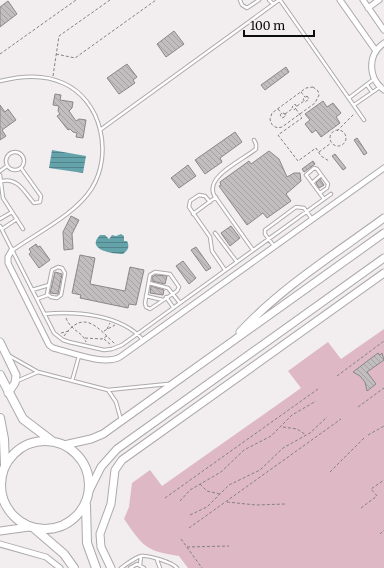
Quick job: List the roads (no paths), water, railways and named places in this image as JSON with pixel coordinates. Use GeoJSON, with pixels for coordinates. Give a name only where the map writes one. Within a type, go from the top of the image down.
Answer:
{"type":"FeatureCollection","features":[{"type":"Feature","properties":{"kind":"main road"},"geometry":{"type":"LineString","coordinates":[[231,343],[255,317],[282,293],[384,218]]}},
{"type":"Feature","properties":{"kind":"main road"},"geometry":{"type":"LineString","coordinates":[[64,445],[95,438],[121,421],[384,233]]}},
{"type":"Feature","properties":{"kind":"main road"},"geometry":{"type":"LineString","coordinates":[[96,568],[90,554],[86,537],[86,502],[90,489],[101,466],[111,454],[384,258]]}},
{"type":"Feature","properties":{"kind":"main road"},"geometry":{"type":"LineString","coordinates":[[111,568],[101,547],[100,534],[111,504],[114,475],[117,466],[124,457],[384,273]]}},
{"type":"Feature","properties":{"kind":"main road"},"geometry":{"type":"LineString","coordinates":[[0,342],[15,373],[15,383],[8,393]]}},
{"type":"Feature","properties":{"kind":"main road"},"geometry":{"type":"LineString","coordinates":[[0,375],[8,393],[23,419],[30,427],[53,442]]}},
{"type":"Feature","properties":{"kind":"main road"},"geometry":{"type":"LineString","coordinates":[[171,410],[178,419]]}},
{"type":"Feature","properties":{"kind":"main road"},"geometry":{"type":"LineString","coordinates":[[0,418],[4,439],[6,465],[0,491],[3,499],[10,513],[32,528],[64,554],[74,568]]}},
{"type":"Feature","properties":{"kind":"main road"},"geometry":{"type":"LineString","coordinates":[[6,465],[16,452],[28,445],[41,441],[64,445],[76,453],[84,463],[90,489]]}},
{"type":"Feature","properties":{"kind":"main road"},"geometry":{"type":"LineString","coordinates":[[0,531],[32,528],[48,530],[62,526],[74,519],[86,502]]}},
{"type":"Feature","properties":{"kind":"street"},"geometry":{"type":"LineString","coordinates":[[340,0],[376,51]]}},
{"type":"Feature","properties":{"kind":"street"},"geometry":{"type":"LineString","coordinates":[[368,8],[379,0]]}},
{"type":"Feature","properties":{"kind":"street"},"geometry":{"type":"LineString","coordinates":[[365,1],[368,8],[384,30]]}},
{"type":"Feature","properties":{"kind":"street"},"geometry":{"type":"LineString","coordinates":[[382,89],[374,79],[371,65],[376,51],[384,43]]}},
{"type":"Feature","properties":{"kind":"street"},"geometry":{"type":"LineString","coordinates":[[12,250],[8,257],[8,263],[46,341],[53,348],[112,361],[384,168]]}},
{"type":"Feature","properties":{"kind":"street"},"geometry":{"type":"LineString","coordinates":[[0,544],[46,557],[60,568]]}},
{"type":"Feature","properties":{"kind":"lane"},"geometry":{"type":"LineString","coordinates":[[240,0],[242,5],[247,8],[259,0]]}},
{"type":"Feature","properties":{"kind":"lane"},"geometry":{"type":"LineString","coordinates":[[270,0],[274,4]]}},
{"type":"Feature","properties":{"kind":"lane"},"geometry":{"type":"LineString","coordinates":[[100,130],[280,0],[364,120]]}},
{"type":"Feature","properties":{"kind":"lane"},"geometry":{"type":"LineString","coordinates":[[0,81],[22,77],[52,79],[69,86],[84,100],[96,117],[103,143],[101,164],[95,183],[87,194],[73,209],[12,250]]}},
{"type":"Feature","properties":{"kind":"lane"},"geometry":{"type":"LineString","coordinates":[[349,98],[374,79]]}},
{"type":"Feature","properties":{"kind":"lane"},"geometry":{"type":"LineString","coordinates":[[367,85],[372,92]]}},
{"type":"Feature","properties":{"kind":"lane"},"geometry":{"type":"LineString","coordinates":[[354,105],[372,92],[382,89]]}},
{"type":"Feature","properties":{"kind":"lane"},"geometry":{"type":"LineString","coordinates":[[253,250],[216,197],[212,188],[214,181],[254,150],[257,146],[254,140]]}},
{"type":"Feature","properties":{"kind":"lane"},"geometry":{"type":"LineString","coordinates":[[7,166],[7,156],[16,152],[21,154],[24,158],[21,168]]}},
{"type":"Feature","properties":{"kind":"lane"},"geometry":{"type":"LineString","coordinates":[[7,166],[14,170],[21,168]]}},
{"type":"Feature","properties":{"kind":"lane"},"geometry":{"type":"LineString","coordinates":[[0,171],[7,166]]}},
{"type":"Feature","properties":{"kind":"lane"},"geometry":{"type":"LineString","coordinates":[[2,181],[9,180],[14,182],[24,189],[34,203],[40,202],[41,196],[21,168]]}},
{"type":"Feature","properties":{"kind":"lane"},"geometry":{"type":"LineString","coordinates":[[320,193],[328,185],[322,175],[315,168],[312,168],[306,174],[324,199]]}},
{"type":"Feature","properties":{"kind":"lane"},"geometry":{"type":"LineString","coordinates":[[0,175],[2,181],[2,196],[23,229]]}},
{"type":"Feature","properties":{"kind":"lane"},"geometry":{"type":"LineString","coordinates":[[312,182],[322,175]]}},
{"type":"Feature","properties":{"kind":"lane"},"geometry":{"type":"LineString","coordinates":[[210,202],[201,194],[191,200],[189,207],[210,237],[212,252],[225,270]]}},
{"type":"Feature","properties":{"kind":"lane"},"geometry":{"type":"LineString","coordinates":[[17,219],[1,227],[44,314],[57,335],[63,340],[104,350],[119,347],[331,194]]}},
{"type":"Feature","properties":{"kind":"lane"},"geometry":{"type":"LineString","coordinates":[[193,214],[216,197]]}},
{"type":"Feature","properties":{"kind":"lane"},"geometry":{"type":"LineString","coordinates":[[274,247],[264,233],[266,229],[296,207],[302,207],[312,220]]}},
{"type":"Feature","properties":{"kind":"lane"},"geometry":{"type":"LineString","coordinates":[[0,219],[12,212]]}},
{"type":"Feature","properties":{"kind":"lane"},"geometry":{"type":"LineString","coordinates":[[215,233],[237,262]]}},
{"type":"Feature","properties":{"kind":"lane"},"geometry":{"type":"LineString","coordinates":[[37,299],[48,295],[56,298],[61,295],[65,273],[62,268],[58,267],[52,270],[48,295]]}},
{"type":"Feature","properties":{"kind":"lane"},"geometry":{"type":"LineString","coordinates":[[154,272],[170,274],[179,285],[178,290],[173,293],[153,308],[148,309],[145,306],[150,275],[154,272]]}},
{"type":"Feature","properties":{"kind":"lane"},"geometry":{"type":"LineString","coordinates":[[149,283],[164,286],[173,293],[180,303]]}},
{"type":"Feature","properties":{"kind":"lane"},"geometry":{"type":"LineString","coordinates":[[32,290],[49,285]]}},
{"type":"Feature","properties":{"kind":"lane"},"geometry":{"type":"LineString","coordinates":[[146,296],[163,300]]}},
{"type":"Feature","properties":{"kind":"lane"},"geometry":{"type":"LineString","coordinates":[[166,297],[173,308]]}},
{"type":"Feature","properties":{"kind":"lane"},"geometry":{"type":"LineString","coordinates":[[44,314],[65,313],[112,321],[137,333],[143,340]]}},
{"type":"Feature","properties":{"kind":"lane"},"geometry":{"type":"LineString","coordinates":[[6,353],[38,372],[108,390],[148,387],[174,383]]}},
{"type":"Feature","properties":{"kind":"lane"},"geometry":{"type":"LineString","coordinates":[[72,380],[80,355]]}},
{"type":"Feature","properties":{"kind":"lane"},"geometry":{"type":"LineString","coordinates":[[15,383],[38,372]]}},
{"type":"Feature","properties":{"kind":"lane"},"geometry":{"type":"LineString","coordinates":[[108,390],[118,407],[121,421]]}},
{"type":"Feature","properties":{"kind":"lane"},"geometry":{"type":"LineString","coordinates":[[140,564],[141,556]]}},
{"type":"Feature","properties":{"kind":"lane"},"geometry":{"type":"LineString","coordinates":[[121,568],[141,556],[168,561],[177,568]]}},
{"type":"Feature","properties":{"kind":"lane"},"geometry":{"type":"LineString","coordinates":[[157,560],[160,568]]}},
{"type":"Feature","properties":{"kind":"lane"},"geometry":{"type":"LineString","coordinates":[[130,568],[135,564],[140,564]]}},
{"type":"Feature","properties":{"kind":"lane"},"geometry":{"type":"LineString","coordinates":[[140,564],[144,568]]}},
{"type":"Feature","properties":{"kind":"water"},"geometry":{"type":"Polygon","coordinates":[[[52,150],[86,156],[83,173],[49,168],[52,150]]]}},
{"type":"Feature","properties":{"kind":"water"},"geometry":{"type":"Polygon","coordinates":[[[121,234],[124,236],[124,241],[127,241],[128,245],[127,250],[123,254],[107,252],[98,248],[96,244],[96,240],[100,235],[105,235],[109,239],[112,235],[116,236],[121,234]]]}}]}
